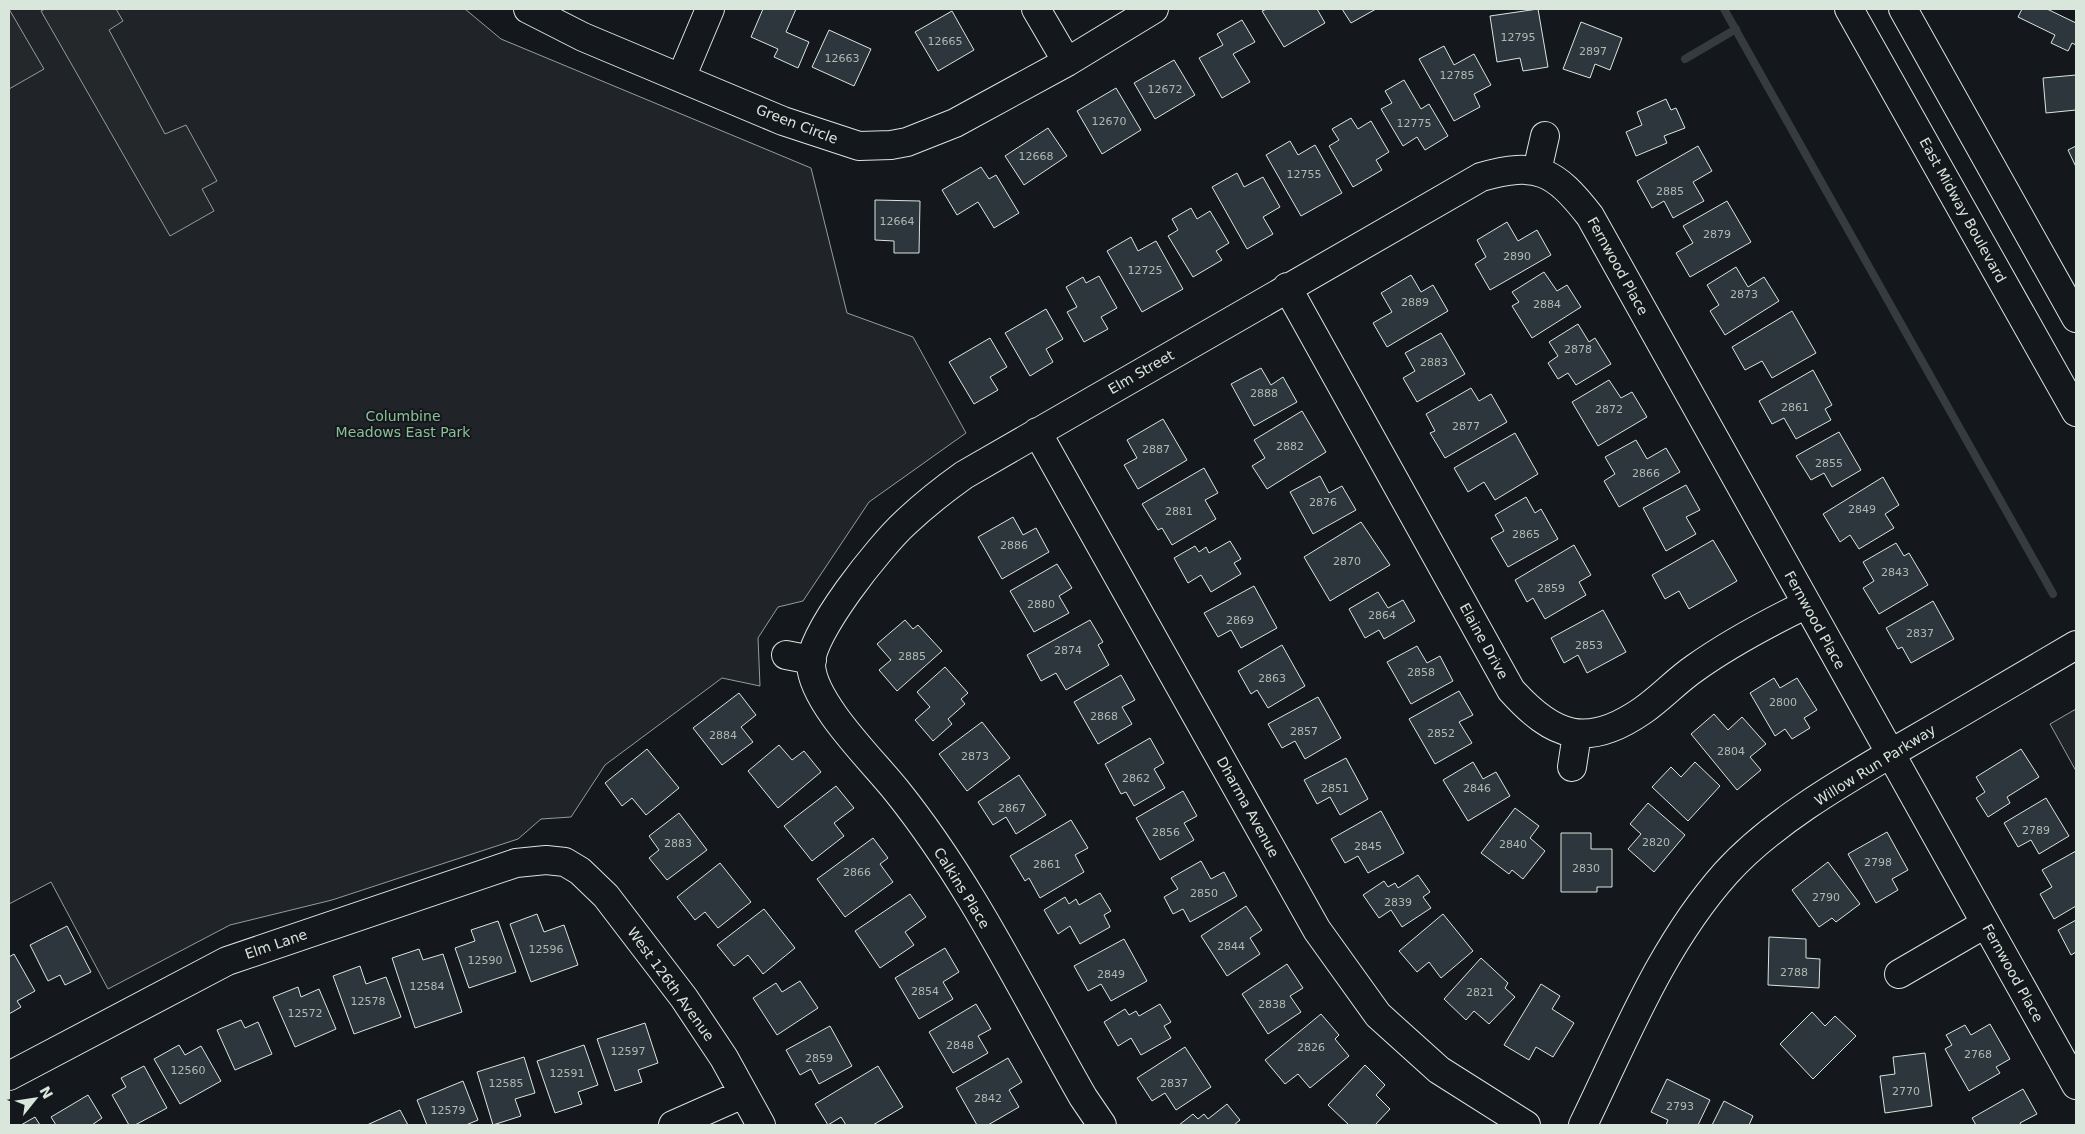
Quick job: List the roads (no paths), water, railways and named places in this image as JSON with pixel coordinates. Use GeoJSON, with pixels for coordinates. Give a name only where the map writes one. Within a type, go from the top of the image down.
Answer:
{"type":"FeatureCollection","features":[{"type":"Feature","properties":{"kind":"street","name":"Green Circle"},"geometry":{"type":"LineString","coordinates":[[528,9],[583,37],[681,78],[784,120],[859,146],[891,145],[955,122],[1067,62],[1154,9]]}},
{"type":"Feature","properties":{"kind":"street"},"geometry":{"type":"LineString","coordinates":[[681,78],[710,9]]}},
{"type":"Feature","properties":{"kind":"street"},"geometry":{"type":"LineString","coordinates":[[1036,9],[1067,62]]}},
{"type":"Feature","properties":{"kind":"street","name":"East Midway Boulevard"},"geometry":{"type":"LineString","coordinates":[[1849,9],[2076,412]]}},
{"type":"Feature","properties":{"kind":"street"},"geometry":{"type":"LineString","coordinates":[[1903,9],[2076,318]]}},
{"type":"Feature","properties":{"kind":"street"},"geometry":{"type":"LineString","coordinates":[[1537,171],[1545,136]]}},
{"type":"Feature","properties":{"kind":"street","name":"Elm Street"},"geometry":{"type":"LineString","coordinates":[[799,657],[820,633],[830,615],[904,524],[964,475],[1286,287],[1481,177],[1510,169],[1537,171]]}},
{"type":"Feature","properties":{"kind":"street","name":"Fernwood Place"},"geometry":{"type":"LineString","coordinates":[[1537,171],[1553,177],[1571,191],[1590,216],[2076,1086]]}},
{"type":"Feature","properties":{"kind":"street","name":"Elaine Drive"},"geometry":{"type":"LineString","coordinates":[[1286,287],[1511,690],[1526,707],[1544,721],[1564,732],[1576,734],[1605,731],[1642,711],[1716,653],[1807,604]]}},
{"type":"Feature","properties":{"kind":"street","name":"Dharma Avenue"},"geometry":{"type":"LineString","coordinates":[[1037,432],[1317,930],[1378,1015],[1439,1070],[1526,1125]]}},
{"type":"Feature","properties":{"kind":"street","name":"Willow Run Parkway"},"geometry":{"type":"LineString","coordinates":[[1583,1125],[1665,958],[1694,913],[1727,872],[1762,840],[1842,782],[2076,645]]}},
{"type":"Feature","properties":{"kind":"street","name":"Calkins Place"},"geometry":{"type":"LineString","coordinates":[[799,657],[814,679],[824,700],[898,792],[945,857],[1082,1097],[1102,1125]]}},
{"type":"Feature","properties":{"kind":"street"},"geometry":{"type":"LineString","coordinates":[[1572,767],[1576,734]]}},
{"type":"Feature","properties":{"kind":"street","name":"Elm Lane"},"geometry":{"type":"LineString","coordinates":[[9,1076],[227,961],[516,863],[546,860],[560,861]]}},
{"type":"Feature","properties":{"kind":"street","name":"West 126th Avenue"},"geometry":{"type":"LineString","coordinates":[[560,861],[580,872],[606,896],[684,998],[724,1058],[761,1125]]}},
{"type":"Feature","properties":{"kind":"street"},"geometry":{"type":"LineString","coordinates":[[1899,974],[1985,924]]}},
{"type":"Feature","properties":{"kind":"street"},"geometry":{"type":"LineString","coordinates":[[673,1125],[744,1094]]}},
{"type":"Feature","properties":{"kind":"waterway"},"geometry":{"type":"LineString","coordinates":[[1724,9],[2053,594]]}},
{"type":"Feature","properties":{"kind":"waterway"},"geometry":{"type":"LineString","coordinates":[[1685,59],[1736,29]]}},
{"type":"Feature","properties":{"kind":"park label","name":"Columbine Meadows East Park"},"geometry":{"type":"Point","coordinates":[403,424]}}]}
